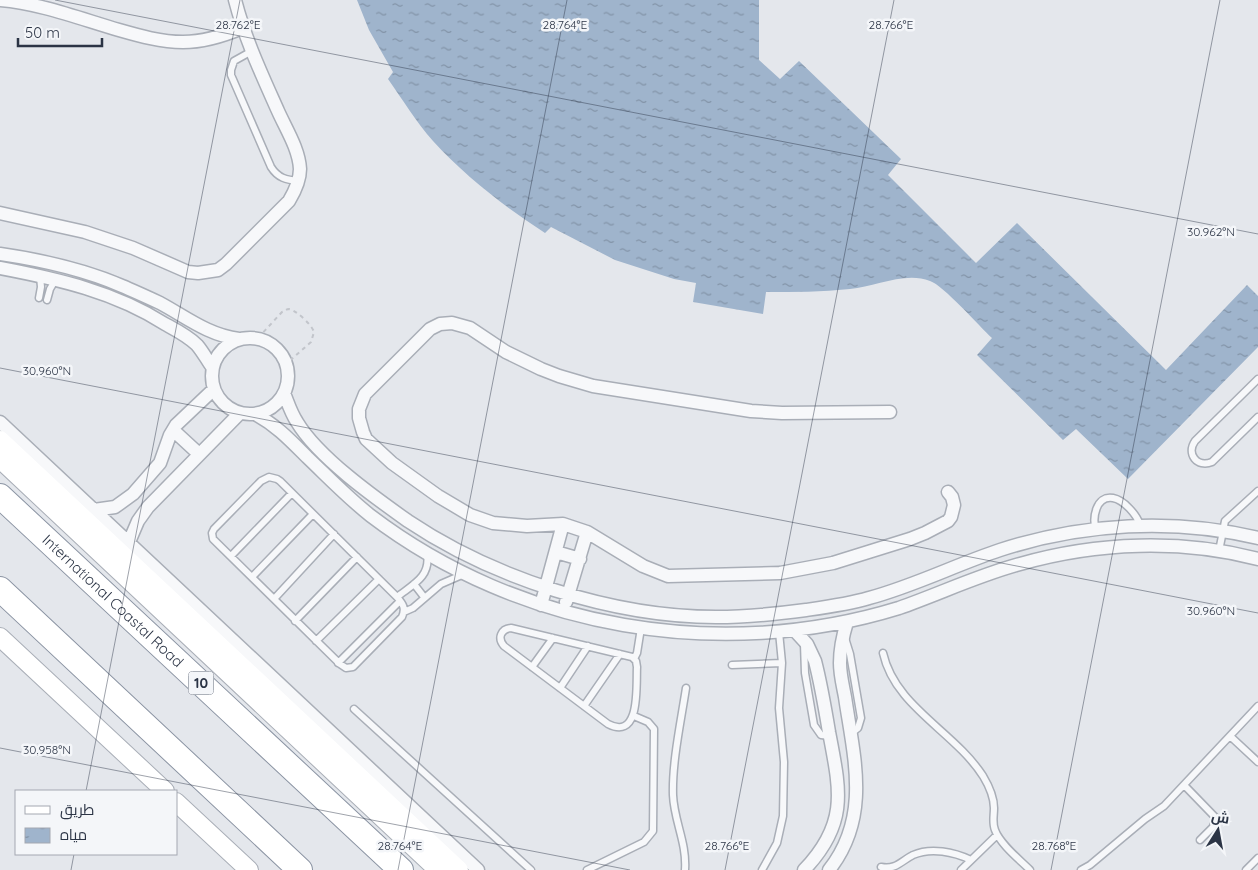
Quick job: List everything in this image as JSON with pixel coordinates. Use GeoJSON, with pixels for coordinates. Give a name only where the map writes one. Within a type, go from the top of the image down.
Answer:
{"type":"FeatureCollection","features":[{"type":"Feature","properties":{"kind":"highway","name":"International Coastal Road"},"geometry":{"type":"LineString","coordinates":[[0,496],[401,870]]}},
{"type":"Feature","properties":{"kind":"highway"},"geometry":{"type":"LineString","coordinates":[[0,589],[300,870]]}},
{"type":"Feature","properties":{"kind":"main road"},"geometry":{"type":"LineString","coordinates":[[0,440],[90,515],[469,869]]}},
{"type":"Feature","properties":{"kind":"main road"},"geometry":{"type":"LineString","coordinates":[[0,459],[438,870]]}},
{"type":"Feature","properties":{"kind":"main road"},"geometry":{"type":"LineString","coordinates":[[0,637],[164,790]]}},
{"type":"Feature","properties":{"kind":"main road"},"geometry":{"type":"LineString","coordinates":[[0,651],[149,790]]}},
{"type":"Feature","properties":{"kind":"main road"},"geometry":{"type":"LineString","coordinates":[[178,804],[250,870]]}},
{"type":"Feature","properties":{"kind":"main road"},"geometry":{"type":"LineString","coordinates":[[178,818],[234,870]]}},
{"type":"Feature","properties":{"kind":"street"},"geometry":{"type":"LineString","coordinates":[[0,0],[54,11],[162,41],[203,40],[223,36],[242,28]]}},
{"type":"Feature","properties":{"kind":"street"},"geometry":{"type":"LineString","coordinates":[[0,212],[60,225],[109,239],[188,272],[208,273],[226,264],[289,201],[299,181],[298,159],[242,28],[235,0]]}},
{"type":"Feature","properties":{"kind":"street"},"geometry":{"type":"LineString","coordinates":[[0,254],[79,270],[120,284],[224,337],[239,339],[258,338],[268,342],[282,355],[288,374],[287,384],[284,392],[272,407],[255,414]]}},
{"type":"Feature","properties":{"kind":"street"},"geometry":{"type":"LineString","coordinates":[[0,268],[78,285],[151,315],[187,337],[201,350],[212,367]]}},
{"type":"Feature","properties":{"kind":"street"},"geometry":{"type":"LineString","coordinates":[[890,412],[782,413],[751,411],[593,386],[540,369],[506,352],[470,328],[452,323],[440,324],[430,329],[365,394],[359,409],[359,418],[362,432],[366,439],[392,462],[438,496],[470,515],[493,524],[527,526],[563,524],[587,532],[643,566],[668,576],[785,573],[833,563],[910,539],[948,521],[953,513],[953,501],[948,492]]}},
{"type":"Feature","properties":{"kind":"street"},"geometry":{"type":"LineString","coordinates":[[187,337],[196,324]]}},
{"type":"Feature","properties":{"kind":"street"},"geometry":{"type":"LineString","coordinates":[[239,339],[222,349],[212,367],[214,389],[224,404],[240,412],[255,414],[282,431],[343,492],[371,515],[427,553],[494,588],[563,612],[598,621],[690,634],[845,628],[993,572],[1064,553],[1109,547],[1157,546],[1219,551],[1258,559]]}},
{"type":"Feature","properties":{"kind":"street"},"geometry":{"type":"LineString","coordinates":[[90,515],[115,507],[133,494],[160,463],[173,430],[214,389]]}},
{"type":"Feature","properties":{"kind":"street"},"geometry":{"type":"LineString","coordinates":[[284,392],[296,422],[305,434],[345,472],[380,500],[456,551],[500,571],[547,588],[666,614],[715,617],[784,614],[845,604],[893,591],[1000,550],[1045,538],[1096,530],[1140,525],[1184,526],[1258,538]]}},
{"type":"Feature","properties":{"kind":"street"},"geometry":{"type":"LineString","coordinates":[[129,542],[132,531],[143,513],[240,412]]}},
{"type":"Feature","properties":{"kind":"street"},"geometry":{"type":"LineString","coordinates":[[0,422],[90,515],[129,542],[469,869]]}},
{"type":"Feature","properties":{"kind":"street"},"geometry":{"type":"LineString","coordinates":[[173,430],[199,454]]}},
{"type":"Feature","properties":{"kind":"street"},"geometry":{"type":"LineString","coordinates":[[542,605],[563,524]]}},
{"type":"Feature","properties":{"kind":"street"},"geometry":{"type":"LineString","coordinates":[[563,612],[587,532]]}},
{"type":"Feature","properties":{"kind":"street"},"geometry":{"type":"LineString","coordinates":[[556,552],[580,558]]}},
{"type":"Feature","properties":{"kind":"street"},"geometry":{"type":"LineString","coordinates":[[893,591],[899,608]]}},
{"type":"Feature","properties":{"kind":"street"},"geometry":{"type":"LineString","coordinates":[[784,614],[787,631],[804,641],[815,661],[839,793],[836,816],[830,833],[823,848],[804,870]]}},
{"type":"Feature","properties":{"kind":"street"},"geometry":{"type":"LineString","coordinates":[[715,617],[716,634]]}},
{"type":"Feature","properties":{"kind":"street"},"geometry":{"type":"LineString","coordinates":[[830,870],[849,837],[856,811],[857,783],[840,665],[845,628]]}},
{"type":"Feature","properties":{"kind":"street"},"geometry":{"type":"LineString","coordinates":[[830,736],[850,734]]}},
{"type":"Feature","properties":{"kind":"lane"},"geometry":{"type":"LineString","coordinates":[[252,52],[234,61],[231,75],[274,172],[284,179],[299,181]]}},
{"type":"Feature","properties":{"kind":"lane"},"geometry":{"type":"LineString","coordinates":[[39,298],[40,276]]}},
{"type":"Feature","properties":{"kind":"lane"},"geometry":{"type":"LineString","coordinates":[[47,300],[50,289],[56,279]]}},
{"type":"Feature","properties":{"kind":"lane"},"geometry":{"type":"LineString","coordinates":[[1258,379],[1195,441],[1192,452],[1195,460],[1203,464],[1212,462],[1258,417]]}},
{"type":"Feature","properties":{"kind":"lane"},"geometry":{"type":"LineString","coordinates":[[269,477],[277,479],[313,514],[404,606],[404,612],[400,620],[353,667],[346,668],[338,663],[213,539],[212,533],[214,528],[269,477]]}},
{"type":"Feature","properties":{"kind":"lane"},"geometry":{"type":"LineString","coordinates":[[1219,551],[1222,531],[1228,517],[1258,491]]}},
{"type":"Feature","properties":{"kind":"lane"},"geometry":{"type":"LineString","coordinates":[[230,556],[292,493]]}},
{"type":"Feature","properties":{"kind":"lane"},"geometry":{"type":"LineString","coordinates":[[1096,530],[1094,519],[1096,509],[1104,500],[1110,497],[1117,499],[1132,511],[1140,525]]}},
{"type":"Feature","properties":{"kind":"lane"},"geometry":{"type":"LineString","coordinates":[[252,577],[313,514]]}},
{"type":"Feature","properties":{"kind":"lane"},"geometry":{"type":"LineString","coordinates":[[274,599],[334,534]]}},
{"type":"Feature","properties":{"kind":"lane"},"geometry":{"type":"LineString","coordinates":[[338,663],[399,599],[424,576],[428,565],[427,553]]}},
{"type":"Feature","properties":{"kind":"lane"},"geometry":{"type":"LineString","coordinates":[[296,621],[357,557]]}},
{"type":"Feature","properties":{"kind":"lane"},"geometry":{"type":"LineString","coordinates":[[404,612],[413,608],[441,584],[464,574]]}},
{"type":"Feature","properties":{"kind":"lane"},"geometry":{"type":"LineString","coordinates":[[316,641],[379,579]]}},
{"type":"Feature","properties":{"kind":"lane"},"geometry":{"type":"LineString","coordinates":[[414,584],[424,597]]}},
{"type":"Feature","properties":{"kind":"lane"},"geometry":{"type":"LineString","coordinates":[[634,659],[511,628],[502,631],[500,637],[502,644],[608,724],[618,728],[628,724],[634,716],[637,667],[634,659],[637,653],[641,628]]}},
{"type":"Feature","properties":{"kind":"lane"},"geometry":{"type":"LineString","coordinates":[[762,870],[773,852],[782,825],[784,762],[778,700],[787,631]]}},
{"type":"Feature","properties":{"kind":"lane"},"geometry":{"type":"LineString","coordinates":[[532,667],[553,638]]}},
{"type":"Feature","properties":{"kind":"lane"},"geometry":{"type":"LineString","coordinates":[[560,688],[588,646]]}},
{"type":"Feature","properties":{"kind":"lane"},"geometry":{"type":"LineString","coordinates":[[883,653],[885,663],[894,683],[968,758],[982,775],[994,798],[993,823],[997,835],[1030,870]]}},
{"type":"Feature","properties":{"kind":"lane"},"geometry":{"type":"LineString","coordinates":[[584,706],[620,654]]}},
{"type":"Feature","properties":{"kind":"lane"},"geometry":{"type":"LineString","coordinates":[[732,665],[782,663]]}},
{"type":"Feature","properties":{"kind":"lane"},"geometry":{"type":"LineString","coordinates":[[685,870],[683,842],[673,795],[676,755],[686,688]]}},
{"type":"Feature","properties":{"kind":"lane"},"geometry":{"type":"LineString","coordinates":[[1082,870],[1164,806],[1258,706]]}},
{"type":"Feature","properties":{"kind":"lane"},"geometry":{"type":"LineString","coordinates":[[354,709],[531,870]]}},
{"type":"Feature","properties":{"kind":"lane"},"geometry":{"type":"LineString","coordinates":[[588,870],[644,842],[653,831],[654,729],[650,724],[634,716]]}},
{"type":"Feature","properties":{"kind":"lane"},"geometry":{"type":"LineString","coordinates":[[1230,736],[1258,762]]}},
{"type":"Feature","properties":{"kind":"lane"},"geometry":{"type":"LineString","coordinates":[[1184,785],[1216,820],[1213,827],[1200,840]]}},
{"type":"Feature","properties":{"kind":"lane"},"geometry":{"type":"LineString","coordinates":[[961,870],[997,835]]}},
{"type":"Feature","properties":{"kind":"lane"},"geometry":{"type":"LineString","coordinates":[[881,867],[894,867],[913,855],[926,852],[953,853],[971,860]]}},
{"type":"Feature","properties":{"kind":"lane"},"geometry":{"type":"LineString","coordinates":[[1246,870],[1258,858]]}},
{"type":"Feature","properties":{"kind":"path"},"geometry":{"type":"LineString","coordinates":[[258,338],[286,310],[293,311],[311,325],[314,332],[313,339],[286,364]]}},
{"type":"Feature","properties":{"kind":"water"},"geometry":{"type":"Polygon","coordinates":[[[357,0],[759,0],[759,60],[780,79],[799,61],[901,159],[888,175],[976,263],[1017,223],[1166,370],[1247,285],[1258,296],[1258,347],[1128,479],[1076,429],[1063,440],[977,355],[992,338],[952,298],[930,281],[910,278],[890,280],[850,289],[766,292],[763,314],[693,302],[696,283],[674,279],[615,260],[551,227],[545,233],[515,213],[472,179],[427,134],[388,79],[393,72],[369,30],[357,0]]]}}]}
